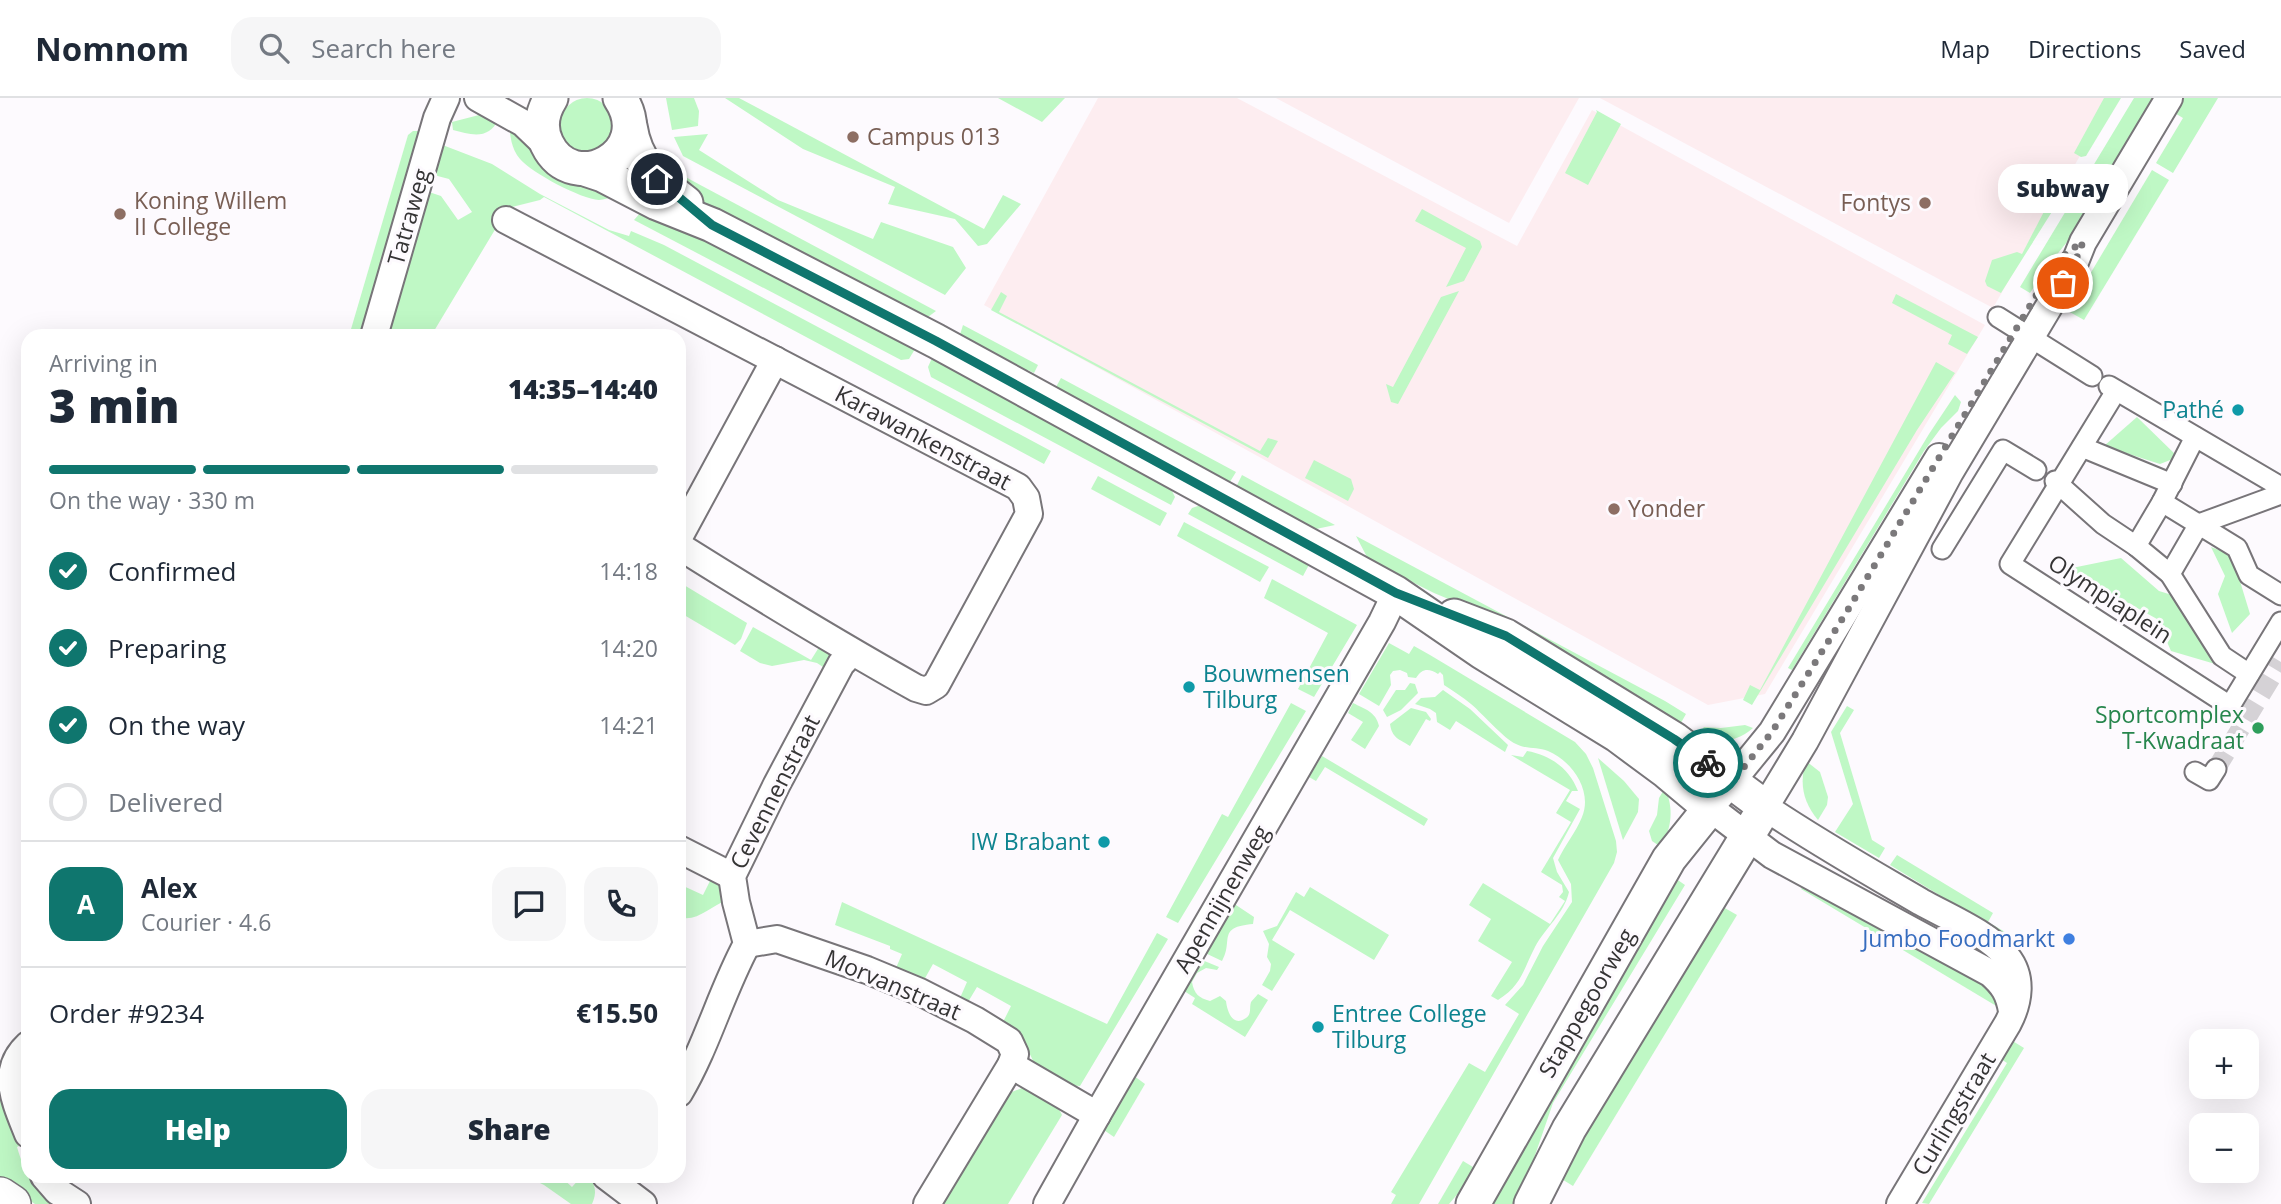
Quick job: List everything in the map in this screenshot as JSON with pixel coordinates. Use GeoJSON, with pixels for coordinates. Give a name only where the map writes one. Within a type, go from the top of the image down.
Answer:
{"type":"FeatureCollection","features":[{"type":"Feature","properties":{"kind":"main road"},"geometry":{"type":"LineString","coordinates":[[0,1196],[12,1204]]}},
{"type":"Feature","properties":{"kind":"street","name":"Tatraweg"},"geometry":{"type":"LineString","coordinates":[[376,329],[446,98]]}},
{"type":"Feature","properties":{"kind":"street"},"geometry":{"type":"LineString","coordinates":[[478,98],[523,123],[565,163],[603,175],[657,203],[712,225],[936,341],[1396,593],[1482,652],[1617,735],[1772,855],[1990,973],[2009,994],[2010,1019]]}},
{"type":"Feature","properties":{"kind":"street"},"geometry":{"type":"LineString","coordinates":[[549,148],[542,128],[546,106],[551,98]]}},
{"type":"Feature","properties":{"kind":"street"},"geometry":{"type":"LineString","coordinates":[[1531,1204],[1569,1129],[1805,741],[1950,472],[2015,328],[2049,274],[2067,252],[2083,242],[2169,98]]}},
{"type":"Feature","properties":{"kind":"street"},"geometry":{"type":"LineString","coordinates":[[585,169],[613,159],[625,144],[625,107]]}},
{"type":"Feature","properties":{"kind":"street"},"geometry":{"type":"LineString","coordinates":[[625,107],[633,145],[645,167],[712,225]]}},
{"type":"Feature","properties":{"kind":"street","name":"Karawankenstraat"},"geometry":{"type":"LineString","coordinates":[[506,220],[1018,487],[1026,498],[1029,514],[936,685],[926,691],[852,652],[686,550]]}},
{"type":"Feature","properties":{"kind":"street"},"geometry":{"type":"LineString","coordinates":[[2015,328],[2106,385],[2281,487]]}},
{"type":"Feature","properties":{"kind":"street","name":"Stappegoorweg"},"geometry":{"type":"LineString","coordinates":[[1473,1204],[1669,859],[1772,732],[2015,328]]}},
{"type":"Feature","properties":{"kind":"street"},"geometry":{"type":"LineString","coordinates":[[686,524],[775,360]]}},
{"type":"Feature","properties":{"kind":"street","name":"Olympiaplein"},"geometry":{"type":"LineString","coordinates":[[2106,385],[2082,447],[2057,483],[2010,564],[2230,706],[2281,622]]}},
{"type":"Feature","properties":{"kind":"street"},"geometry":{"type":"LineString","coordinates":[[2136,546],[2172,484],[2195,437]]}},
{"type":"Feature","properties":{"kind":"street"},"geometry":{"type":"LineString","coordinates":[[2082,447],[2172,484]]}},
{"type":"Feature","properties":{"kind":"street"},"geometry":{"type":"LineString","coordinates":[[1942,549],[2003,450],[2036,470]]}},
{"type":"Feature","properties":{"kind":"street","name":"Olympiaplein"},"geometry":{"type":"LineString","coordinates":[[2057,483],[2103,524],[2136,546],[2170,574],[2222,656],[2249,674]]}},
{"type":"Feature","properties":{"kind":"street"},"geometry":{"type":"LineString","coordinates":[[2170,574],[2199,524],[2281,494]]}},
{"type":"Feature","properties":{"kind":"street"},"geometry":{"type":"LineString","coordinates":[[2162,502],[2237,548],[2249,575],[2281,595]]}},
{"type":"Feature","properties":{"kind":"street"},"geometry":{"type":"LineString","coordinates":[[1396,593],[1506,636],[1683,745],[1765,807],[1826,848],[1984,937],[2007,957],[2016,973],[2018,996],[2010,1019]]}},
{"type":"Feature","properties":{"kind":"street","name":"Apennijnenweg"},"geometry":{"type":"LineString","coordinates":[[1047,1204],[1376,634],[1396,593]]}},
{"type":"Feature","properties":{"kind":"street","name":"Cevennenstraat"},"geometry":{"type":"LineString","coordinates":[[747,944],[732,876],[841,664],[852,652]]}},
{"type":"Feature","properties":{"kind":"street"},"geometry":{"type":"LineString","coordinates":[[2195,772],[2209,780],[2216,769]]}},
{"type":"Feature","properties":{"kind":"street"},"geometry":{"type":"LineString","coordinates":[[686,853],[732,876]]}},
{"type":"Feature","properties":{"kind":"street","name":"Morvanstraat"},"geometry":{"type":"LineString","coordinates":[[747,944],[777,939],[867,970],[920,992],[1009,1041],[1015,1054],[1011,1065]]}},
{"type":"Feature","properties":{"kind":"street"},"geometry":{"type":"LineString","coordinates":[[686,1081],[705,1041],[730,975],[747,944]]}},
{"type":"Feature","properties":{"kind":"street","name":"Curlingstraat"},"geometry":{"type":"LineString","coordinates":[[1900,1204],[2010,1019]]}},
{"type":"Feature","properties":{"kind":"street"},"geometry":{"type":"LineString","coordinates":[[21,1051],[5,1064],[21,1115]]}},
{"type":"Feature","properties":{"kind":"street"},"geometry":{"type":"LineString","coordinates":[[926,1204],[1011,1065],[1097,1115]]}},
{"type":"Feature","properties":{"kind":"street"},"geometry":{"type":"LineString","coordinates":[[50,1183],[77,1204]]}},
{"type":"Feature","properties":{"kind":"street"},"geometry":{"type":"LineString","coordinates":[[615,1186],[643,1204]]}},
{"type":"Feature","properties":{"kind":"shaded area","name":"Yonder"},"geometry":{"type":"Polygon","coordinates":[[[1098,98],[1237,98],[1517,246],[1592,110],[1985,325],[1765,694],[1708,705],[984,305],[1098,98]]]}},
{"type":"Feature","properties":{"kind":"shaded area"},"geometry":{"type":"Polygon","coordinates":[[[1276,98],[1579,98],[1509,223],[1276,98]]]}},
{"type":"Feature","properties":{"kind":"shaded area","name":"Fontys"},"geometry":{"type":"Polygon","coordinates":[[[1600,98],[2113,98],[1993,308],[1600,98]]]}},
{"type":"Feature","properties":{"kind":"green space"},"geometry":{"type":"Polygon","coordinates":[[[587,98],[606,106],[614,125],[606,144],[587,152],[568,144],[560,125],[568,106],[587,98]]]}},
{"type":"Feature","properties":{"kind":"green space"},"geometry":{"type":"Polygon","coordinates":[[[666,98],[694,98],[699,111],[698,126],[672,130],[666,98]]]}},
{"type":"Feature","properties":{"kind":"green space"},"geometry":{"type":"Polygon","coordinates":[[[725,98],[739,98],[984,229],[1003,195],[1021,204],[987,244],[978,246],[955,219],[888,204],[895,187],[803,149],[725,98]]]}},
{"type":"Feature","properties":{"kind":"green space"},"geometry":{"type":"Polygon","coordinates":[[[998,98],[1065,98],[1042,122],[998,98]]]}},
{"type":"Feature","properties":{"kind":"green space"},"geometry":{"type":"Polygon","coordinates":[[[2104,98],[2121,98],[2086,156],[2081,157],[2074,153],[2104,98]]]}},
{"type":"Feature","properties":{"kind":"green space"},"geometry":{"type":"Polygon","coordinates":[[[2134,98],[2156,98],[2075,232],[2030,293],[2020,287],[2134,98]]]}},
{"type":"Feature","properties":{"kind":"green space"},"geometry":{"type":"Polygon","coordinates":[[[2181,98],[2218,98],[2173,173],[2156,163],[2183,118],[2173,112],[2181,98]]]}},
{"type":"Feature","properties":{"kind":"green space"},"geometry":{"type":"Polygon","coordinates":[[[1596,110],[1621,124],[1588,185],[1565,173],[1596,110]]]}},
{"type":"Feature","properties":{"kind":"green space"},"geometry":{"type":"Polygon","coordinates":[[[479,115],[498,119],[495,126],[479,134],[453,130],[452,122],[479,115]]]}},
{"type":"Feature","properties":{"kind":"green space"},"geometry":{"type":"Polygon","coordinates":[[[509,122],[582,184],[616,196],[601,200],[591,199],[546,178],[526,165],[515,151],[509,122]]]}},
{"type":"Feature","properties":{"kind":"green space"},"geometry":{"type":"Polygon","coordinates":[[[413,131],[420,131],[362,329],[351,329],[408,135],[413,131]]]}},
{"type":"Feature","properties":{"kind":"green space"},"geometry":{"type":"Polygon","coordinates":[[[708,134],[699,150],[778,200],[873,239],[881,222],[953,247],[966,268],[945,295],[683,156],[674,137],[708,134]]]}},
{"type":"Feature","properties":{"kind":"green space"},"geometry":{"type":"Polygon","coordinates":[[[440,144],[492,164],[540,194],[609,230],[629,236],[631,231],[664,245],[1051,451],[1044,464],[544,197],[508,208],[435,329],[387,329],[426,191],[441,196],[458,220],[472,212],[449,179],[430,174],[440,144]]]}},
{"type":"Feature","properties":{"kind":"green space"},"geometry":{"type":"Polygon","coordinates":[[[2067,167],[2074,170],[2075,175],[2001,293],[1987,286],[1985,281],[1992,260],[2017,252],[2022,254],[2067,167]]]}},
{"type":"Feature","properties":{"kind":"green space"},"geometry":{"type":"Polygon","coordinates":[[[2152,170],[2169,180],[2084,320],[2068,311],[2152,170]]]}},
{"type":"Feature","properties":{"kind":"green space"},"geometry":{"type":"Polygon","coordinates":[[[676,172],[936,311],[924,320],[730,219],[672,184],[676,172]]]}},
{"type":"Feature","properties":{"kind":"green space"},"geometry":{"type":"Polygon","coordinates":[[[1422,209],[1480,241],[1482,247],[1464,281],[1446,287],[1466,248],[1415,221],[1422,209]]]}},
{"type":"Feature","properties":{"kind":"green space"},"geometry":{"type":"Polygon","coordinates":[[[641,212],[672,219],[915,349],[909,359],[901,360],[634,220],[641,212]]]}},
{"type":"Feature","properties":{"kind":"green space"},"geometry":{"type":"Polygon","coordinates":[[[1459,291],[1398,404],[1391,402],[1386,384],[1393,387],[1441,297],[1459,291]]]}},
{"type":"Feature","properties":{"kind":"green space"},"geometry":{"type":"Polygon","coordinates":[[[1001,292],[1007,296],[999,312],[1260,451],[1268,438],[1278,441],[1268,458],[991,310],[1001,292]]]}},
{"type":"Feature","properties":{"kind":"green space"},"geometry":{"type":"Polygon","coordinates":[[[1896,294],[1978,337],[1967,354],[1948,344],[1952,335],[1892,303],[1896,294]]]}},
{"type":"Feature","properties":{"kind":"green space"},"geometry":{"type":"Polygon","coordinates":[[[963,325],[1038,365],[1034,373],[1028,370],[1025,377],[958,341],[963,325]]]}},
{"type":"Feature","properties":{"kind":"green space"},"geometry":{"type":"Polygon","coordinates":[[[932,358],[1172,487],[1175,497],[1171,505],[931,377],[928,367],[932,358]]]}},
{"type":"Feature","properties":{"kind":"green space"},"geometry":{"type":"Polygon","coordinates":[[[1936,362],[1955,373],[1917,430],[1752,705],[1743,700],[1750,685],[1760,690],[1936,362]]]}},
{"type":"Feature","properties":{"kind":"green space"},"geometry":{"type":"Polygon","coordinates":[[[1061,378],[1236,472],[1228,485],[1097,415],[1099,410],[1056,387],[1061,378]]]}},
{"type":"Feature","properties":{"kind":"green space"},"geometry":{"type":"Polygon","coordinates":[[[1955,395],[1961,402],[1958,411],[1924,451],[1792,670],[1788,668],[1929,434],[1955,395]]]}},
{"type":"Feature","properties":{"kind":"green space"},"geometry":{"type":"Polygon","coordinates":[[[2137,417],[2178,457],[2160,464],[2104,446],[2137,417]]]}},
{"type":"Feature","properties":{"kind":"green space"},"geometry":{"type":"Polygon","coordinates":[[[1314,460],[1351,479],[1354,489],[1348,501],[1305,478],[1314,460]]]}},
{"type":"Feature","properties":{"kind":"green space"},"geometry":{"type":"Polygon","coordinates":[[[1242,475],[1335,525],[1314,531],[1235,489],[1242,475]]]}},
{"type":"Feature","properties":{"kind":"green space"},"geometry":{"type":"Polygon","coordinates":[[[1098,476],[1167,513],[1160,526],[1091,489],[1098,476]]]}},
{"type":"Feature","properties":{"kind":"green space"},"geometry":{"type":"Polygon","coordinates":[[[1201,505],[1311,561],[1303,576],[1188,514],[1192,508],[1201,505]]]}},
{"type":"Feature","properties":{"kind":"green space"},"geometry":{"type":"Polygon","coordinates":[[[1184,522],[1269,567],[1260,582],[1177,536],[1184,522]]]}},
{"type":"Feature","properties":{"kind":"green space"},"geometry":{"type":"Polygon","coordinates":[[[1356,536],[1686,714],[1678,728],[1494,618],[1434,593],[1366,559],[1356,536]]]}},
{"type":"Feature","properties":{"kind":"green space"},"geometry":{"type":"Polygon","coordinates":[[[2211,547],[2232,555],[2250,614],[2232,633],[2218,594],[2225,576],[2211,547]]]}},
{"type":"Feature","properties":{"kind":"green space"},"geometry":{"type":"Polygon","coordinates":[[[2121,558],[2159,591],[2172,595],[2222,666],[2171,651],[2157,619],[2067,569],[2121,558]]]}},
{"type":"Feature","properties":{"kind":"green space"},"geometry":{"type":"Polygon","coordinates":[[[1272,579],[1357,625],[1314,697],[1298,689],[1328,633],[1264,598],[1272,579]]]}},
{"type":"Feature","properties":{"kind":"green space"},"geometry":{"type":"Polygon","coordinates":[[[686,586],[747,623],[741,639],[735,645],[686,616],[686,586]]]}},
{"type":"Feature","properties":{"kind":"green space"},"geometry":{"type":"Polygon","coordinates":[[[753,627],[811,660],[821,644],[831,656],[829,671],[817,663],[804,660],[772,666],[760,663],[740,651],[753,627]]]}},
{"type":"Feature","properties":{"kind":"green space"},"geometry":{"type":"Polygon","coordinates":[[[1389,643],[1409,654],[1414,646],[1575,742],[1586,754],[1593,768],[1617,852],[1614,863],[1419,1204],[1391,1204],[1396,1195],[1391,1192],[1469,1063],[1485,1072],[1519,1014],[1505,1005],[1523,985],[1543,946],[1572,902],[1571,884],[1558,860],[1582,817],[1585,797],[1578,778],[1565,762],[1548,751],[1523,747],[1511,741],[1471,704],[1444,685],[1440,672],[1438,674],[1426,670],[1416,678],[1408,677],[1407,673],[1400,670],[1393,671],[1390,675],[1391,685],[1379,706],[1359,694],[1389,643]]]}},
{"type":"Feature","properties":{"kind":"green space"},"geometry":{"type":"Polygon","coordinates":[[[1410,683],[1415,684],[1418,693],[1401,710],[1387,717],[1383,710],[1396,690],[1405,690],[1410,683]]]}},
{"type":"Feature","properties":{"kind":"green space"},"geometry":{"type":"Polygon","coordinates":[[[1443,690],[1470,709],[1508,745],[1505,752],[1456,721],[1450,730],[1437,722],[1436,713],[1415,704],[1421,698],[1435,697],[1443,690]]]}},
{"type":"Feature","properties":{"kind":"green space"},"geometry":{"type":"Polygon","coordinates":[[[1291,703],[1306,711],[1178,923],[1166,917],[1222,814],[1228,817],[1291,703]]]}},
{"type":"Feature","properties":{"kind":"green space"},"geometry":{"type":"Polygon","coordinates":[[[1353,703],[1373,714],[1378,721],[1379,726],[1365,749],[1351,740],[1363,722],[1348,713],[1353,703]]]}},
{"type":"Feature","properties":{"kind":"green space"},"geometry":{"type":"Polygon","coordinates":[[[1847,706],[1854,710],[1840,733],[1872,840],[1885,848],[1879,858],[1835,832],[1853,804],[1831,732],[1847,706]]]}},
{"type":"Feature","properties":{"kind":"green space"},"geometry":{"type":"Polygon","coordinates":[[[1411,708],[1426,712],[1431,719],[1426,719],[1410,746],[1394,735],[1390,724],[1411,708]]]}},
{"type":"Feature","properties":{"kind":"green space"},"geometry":{"type":"Polygon","coordinates":[[[1745,725],[1753,728],[1733,739],[1711,741],[1695,737],[1704,727],[1745,725]]]}},
{"type":"Feature","properties":{"kind":"green space"},"geometry":{"type":"Polygon","coordinates":[[[1527,751],[1551,759],[1564,769],[1578,791],[1572,791],[1566,801],[1580,809],[1553,858],[1557,872],[1569,892],[1567,900],[1539,940],[1517,983],[1498,1000],[1491,996],[1512,962],[1478,941],[1491,919],[1469,905],[1483,883],[1550,924],[1565,901],[1559,897],[1563,892],[1562,885],[1541,872],[1571,822],[1556,813],[1570,790],[1511,755],[1523,757],[1527,751]]]}},
{"type":"Feature","properties":{"kind":"green space"},"geometry":{"type":"Polygon","coordinates":[[[1322,756],[1428,819],[1424,826],[1325,767],[1316,781],[1309,777],[1322,756]]]}},
{"type":"Feature","properties":{"kind":"green space"},"geometry":{"type":"Polygon","coordinates":[[[1598,758],[1624,781],[1639,799],[1638,812],[1623,840],[1598,758]]]}},
{"type":"Feature","properties":{"kind":"green space"},"geometry":{"type":"Polygon","coordinates":[[[1806,761],[1820,772],[1828,797],[1827,805],[1818,820],[1804,792],[1806,761]]]}},
{"type":"Feature","properties":{"kind":"green space"},"geometry":{"type":"Polygon","coordinates":[[[1665,788],[1670,803],[1670,818],[1668,832],[1661,847],[1652,841],[1649,831],[1657,815],[1659,798],[1665,788]]]}},
{"type":"Feature","properties":{"kind":"green space"},"geometry":{"type":"Polygon","coordinates":[[[1897,855],[1993,913],[1988,922],[2019,940],[2006,939],[1890,865],[1897,855]]]}},
{"type":"Feature","properties":{"kind":"green space"},"geometry":{"type":"Polygon","coordinates":[[[1672,876],[1685,885],[1553,1103],[1521,1196],[1516,1204],[1488,1204],[1672,876]]]}},
{"type":"Feature","properties":{"kind":"green space"},"geometry":{"type":"Polygon","coordinates":[[[712,877],[723,889],[727,900],[697,916],[686,918],[686,887],[703,895],[712,877]]]}},
{"type":"Feature","properties":{"kind":"green space"},"geometry":{"type":"Polygon","coordinates":[[[1805,883],[1975,975],[1994,996],[1998,1007],[1801,889],[1805,883]]]}},
{"type":"Feature","properties":{"kind":"green space"},"geometry":{"type":"Polygon","coordinates":[[[1310,887],[1389,935],[1374,960],[1290,910],[1272,940],[1295,954],[1272,991],[1262,985],[1271,964],[1267,957],[1269,944],[1263,931],[1277,926],[1296,892],[1304,897],[1310,887]]]}},
{"type":"Feature","properties":{"kind":"green space"},"geometry":{"type":"Polygon","coordinates":[[[842,902],[1107,1024],[1157,933],[1168,939],[1080,1086],[1069,1085],[1035,1065],[1021,1035],[1003,1022],[1011,1006],[977,987],[968,1002],[960,998],[967,982],[933,964],[924,980],[896,968],[902,954],[890,949],[890,946],[835,925],[842,902]]]}},
{"type":"Feature","properties":{"kind":"green space"},"geometry":{"type":"Polygon","coordinates":[[[1233,903],[1254,917],[1253,924],[1234,928],[1230,932],[1222,961],[1203,952],[1233,903]]]}},
{"type":"Feature","properties":{"kind":"green space"},"geometry":{"type":"Polygon","coordinates":[[[1723,907],[1737,915],[1573,1186],[1560,1178],[1562,1174],[1723,907]]]}},
{"type":"Feature","properties":{"kind":"green space"},"geometry":{"type":"Polygon","coordinates":[[[1202,960],[1219,967],[1217,970],[1206,968],[1197,973],[1192,982],[1194,990],[1200,997],[1210,1001],[1220,996],[1226,1001],[1229,1013],[1237,1021],[1248,1016],[1251,1002],[1258,994],[1268,1000],[1245,1037],[1192,1004],[1195,998],[1181,989],[1197,962],[1202,960]]]}},
{"type":"Feature","properties":{"kind":"green space"},"geometry":{"type":"Polygon","coordinates":[[[2011,1040],[2024,1048],[1929,1204],[1922,1203],[2007,1063],[2001,1059],[2011,1040]]]}},
{"type":"Feature","properties":{"kind":"green space"},"geometry":{"type":"Polygon","coordinates":[[[1130,1073],[1145,1084],[1114,1137],[1098,1126],[1130,1073]]]}},
{"type":"Feature","properties":{"kind":"green space"},"geometry":{"type":"Polygon","coordinates":[[[1022,1088],[1045,1098],[1062,1115],[1008,1204],[940,1204],[1007,1094],[1022,1088]]]}},
{"type":"Feature","properties":{"kind":"green space"},"geometry":{"type":"Polygon","coordinates":[[[0,1090],[19,1146],[21,1183],[34,1183],[58,1204],[35,1204],[0,1181],[0,1090]]]}},
{"type":"Feature","properties":{"kind":"green space"},"geometry":{"type":"Polygon","coordinates":[[[1463,1161],[1478,1170],[1449,1204],[1438,1204],[1463,1161]]]}},
{"type":"Feature","properties":{"kind":"green space"},"geometry":{"type":"Polygon","coordinates":[[[540,1183],[568,1183],[572,1187],[576,1183],[593,1183],[594,1200],[592,1204],[571,1204],[540,1183]]]}},
{"type":"Feature","properties":{"kind":"tunnel"},"geometry":{"type":"LineString","coordinates":[[2216,769],[2281,662]]}},
{"type":"Feature","properties":{"kind":"way so far"},"geometry":{"type":"LineString","coordinates":[[1708,763],[1732,782],[1772,732],[2049,274],[2067,252],[2083,242],[2063,283]]}},
{"type":"Feature","properties":{"kind":"place","name":"Campus 013"},"geometry":{"type":"Point","coordinates":[853,137]}},
{"type":"Feature","properties":{"kind":"place","name":"Fontys"},"geometry":{"type":"Point","coordinates":[1925,203]}},
{"type":"Feature","properties":{"kind":"place","name":"Koning Willem II College"},"geometry":{"type":"Point","coordinates":[120,214]}},
{"type":"Feature","properties":{"kind":"place","name":"Subway"},"geometry":{"type":"Point","coordinates":[2063,283]}},
{"type":"Feature","properties":{"kind":"place","name":"Pathé"},"geometry":{"type":"Point","coordinates":[2238,410]}},
{"type":"Feature","properties":{"kind":"place","name":"Yonder"},"geometry":{"type":"Point","coordinates":[1614,509]}},
{"type":"Feature","properties":{"kind":"place","name":"Bouwmensen Tilburg"},"geometry":{"type":"Point","coordinates":[1189,687]}},
{"type":"Feature","properties":{"kind":"place","name":"Sportcomplex T-Kwadraat"},"geometry":{"type":"Point","coordinates":[2258,728]}},
{"type":"Feature","properties":{"kind":"place","name":"IW Brabant"},"geometry":{"type":"Point","coordinates":[1104,842]}},
{"type":"Feature","properties":{"kind":"place","name":"Jumbo Foodmarkt"},"geometry":{"type":"Point","coordinates":[2069,939]}},
{"type":"Feature","properties":{"kind":"place","name":"Entree College Tilburg"},"geometry":{"type":"Point","coordinates":[1318,1027]}},
{"type":"Feature","properties":{"kind":"route"},"geometry":{"type":"LineString","coordinates":[[657,179],[712,225],[936,341],[1396,593],[1506,636],[1674,739],[1708,763]]}}]}
